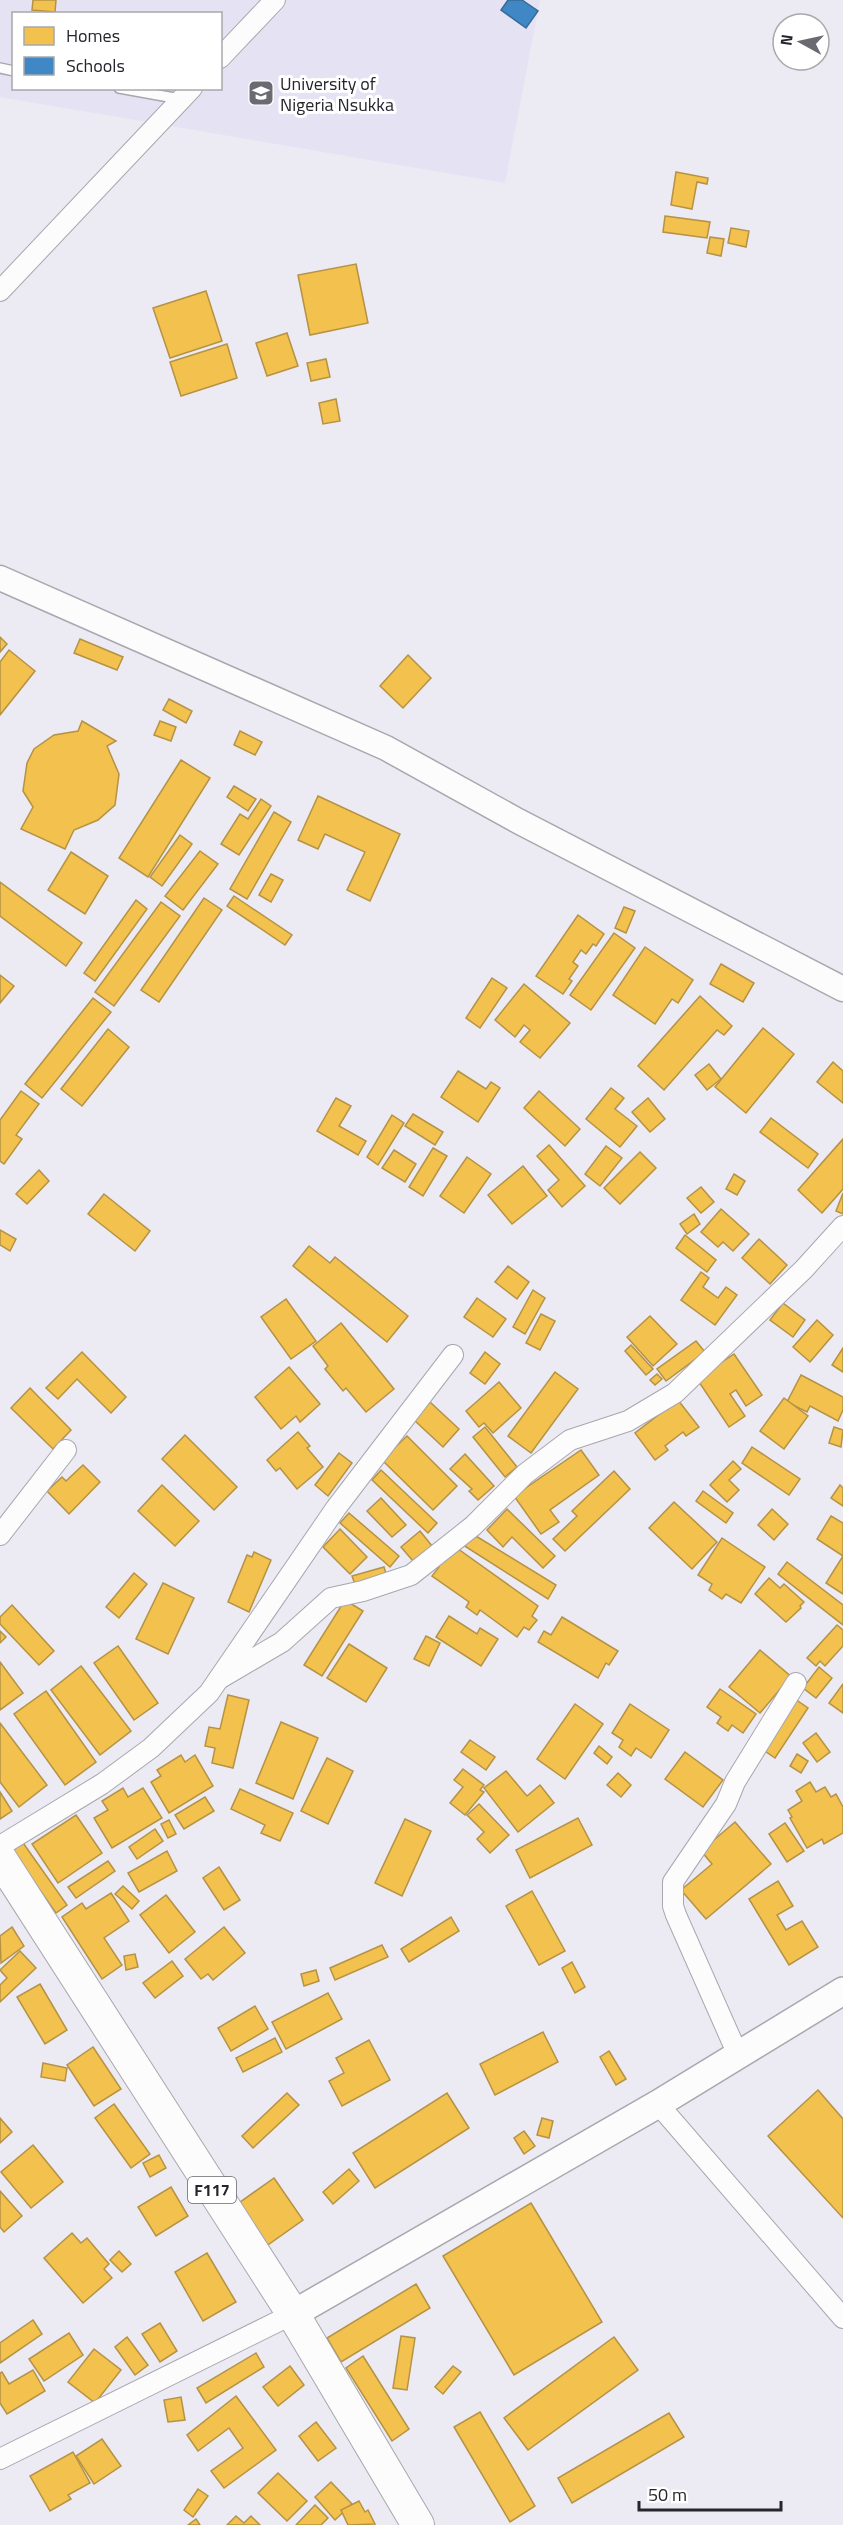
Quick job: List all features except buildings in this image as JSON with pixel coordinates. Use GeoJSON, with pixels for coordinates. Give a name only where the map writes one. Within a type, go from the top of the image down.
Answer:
{"type":"FeatureCollection","features":[{"type":"Feature","properties":{"kind":"main road","name":"F117"},"geometry":{"type":"LineString","coordinates":[[0,1858],[293,2314],[418,2525]]}},
{"type":"Feature","properties":{"kind":"main road"},"geometry":{"type":"LineString","coordinates":[[293,2314],[658,2104],[843,1990]]}},
{"type":"Feature","properties":{"kind":"street"},"geometry":{"type":"LineString","coordinates":[[222,56],[274,0]]}},
{"type":"Feature","properties":{"kind":"street"},"geometry":{"type":"LineString","coordinates":[[0,291],[187,94]]}},
{"type":"Feature","properties":{"kind":"street"},"geometry":{"type":"LineString","coordinates":[[0,578],[386,748],[518,821],[843,989]]}},
{"type":"Feature","properties":{"kind":"street"},"geometry":{"type":"LineString","coordinates":[[219,1679],[282,1642],[331,1598],[363,1591],[411,1575],[473,1526],[525,1474],[570,1440],[628,1420],[675,1393],[804,1269],[843,1226]]}},
{"type":"Feature","properties":{"kind":"street"},"geometry":{"type":"LineString","coordinates":[[0,1846],[102,1784],[151,1748],[209,1693],[336,1508],[453,1354]]}},
{"type":"Feature","properties":{"kind":"street"},"geometry":{"type":"LineString","coordinates":[[0,1535],[66,1450]]}},
{"type":"Feature","properties":{"kind":"street"},"geometry":{"type":"LineString","coordinates":[[738,2055],[676,1915],[673,1906],[674,1882],[726,1804],[735,1782],[796,1683]]}},
{"type":"Feature","properties":{"kind":"street"},"geometry":{"type":"LineString","coordinates":[[658,2104],[843,2318]]}},
{"type":"Feature","properties":{"kind":"street"},"geometry":{"type":"LineString","coordinates":[[0,2458],[293,2314]]}},
{"type":"Feature","properties":{"kind":"lane"},"geometry":{"type":"LineString","coordinates":[[141,90],[187,94]]}},
{"type":"Feature","properties":{"kind":"shaded area","name":"University of Nigeria Nsukka"},"geometry":{"type":"Polygon","coordinates":[[[0,0],[540,0],[505,183],[0,97],[0,0]]]}},
{"type":"Feature","properties":{"kind":"place","name":"University of Nigeria Nsukka"},"geometry":{"type":"Point","coordinates":[261,93]}}]}
